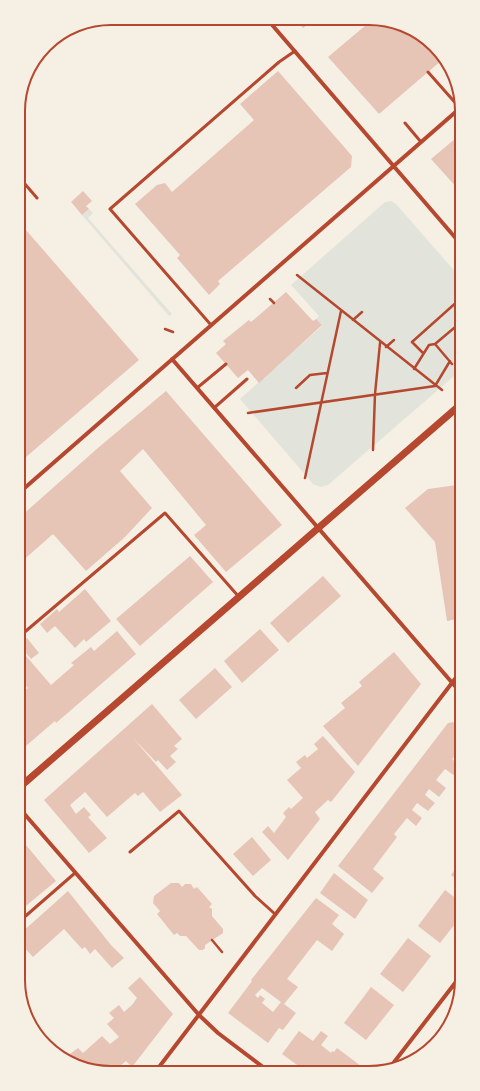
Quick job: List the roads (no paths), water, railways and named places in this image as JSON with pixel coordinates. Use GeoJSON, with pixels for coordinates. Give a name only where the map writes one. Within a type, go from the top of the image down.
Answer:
{"type":"FeatureCollection","features":[{"type":"Feature","properties":{"kind":"street"},"geometry":{"type":"LineString","coordinates":[[272,25],[455,237]]}},
{"type":"Feature","properties":{"kind":"street"},"geometry":{"type":"LineString","coordinates":[[25,488],[455,112]]}},
{"type":"Feature","properties":{"kind":"street"},"geometry":{"type":"LineString","coordinates":[[172,359],[455,686]]}},
{"type":"Feature","properties":{"kind":"street"},"geometry":{"type":"LineString","coordinates":[[25,782],[239,598],[455,409]]}},
{"type":"Feature","properties":{"kind":"street"},"geometry":{"type":"LineString","coordinates":[[160,1066],[455,679]]}},
{"type":"Feature","properties":{"kind":"street"},"geometry":{"type":"LineString","coordinates":[[25,815],[199,1015],[218,1033],[262,1066]]}},
{"type":"Feature","properties":{"kind":"street"},"geometry":{"type":"LineString","coordinates":[[394,1062],[455,983]]}},
{"type":"Feature","properties":{"kind":"lane"},"geometry":{"type":"LineString","coordinates":[[211,325],[110,209],[279,62],[295,51]]}},
{"type":"Feature","properties":{"kind":"lane"},"geometry":{"type":"LineString","coordinates":[[428,72],[454,102]]}},
{"type":"Feature","properties":{"kind":"lane"},"geometry":{"type":"LineString","coordinates":[[405,123],[421,142]]}},
{"type":"Feature","properties":{"kind":"lane"},"geometry":{"type":"LineString","coordinates":[[25,184],[37,198]]}},
{"type":"Feature","properties":{"kind":"lane"},"geometry":{"type":"LineString","coordinates":[[198,388],[226,364]]}},
{"type":"Feature","properties":{"kind":"lane"},"geometry":{"type":"LineString","coordinates":[[214,408],[247,379]]}},
{"type":"Feature","properties":{"kind":"lane"},"geometry":{"type":"LineString","coordinates":[[25,632],[165,513],[239,598]]}},
{"type":"Feature","properties":{"kind":"lane"},"geometry":{"type":"LineString","coordinates":[[130,852],[179,811],[255,896],[275,914]]}},
{"type":"Feature","properties":{"kind":"lane"},"geometry":{"type":"LineString","coordinates":[[25,917],[75,873]]}}]}
